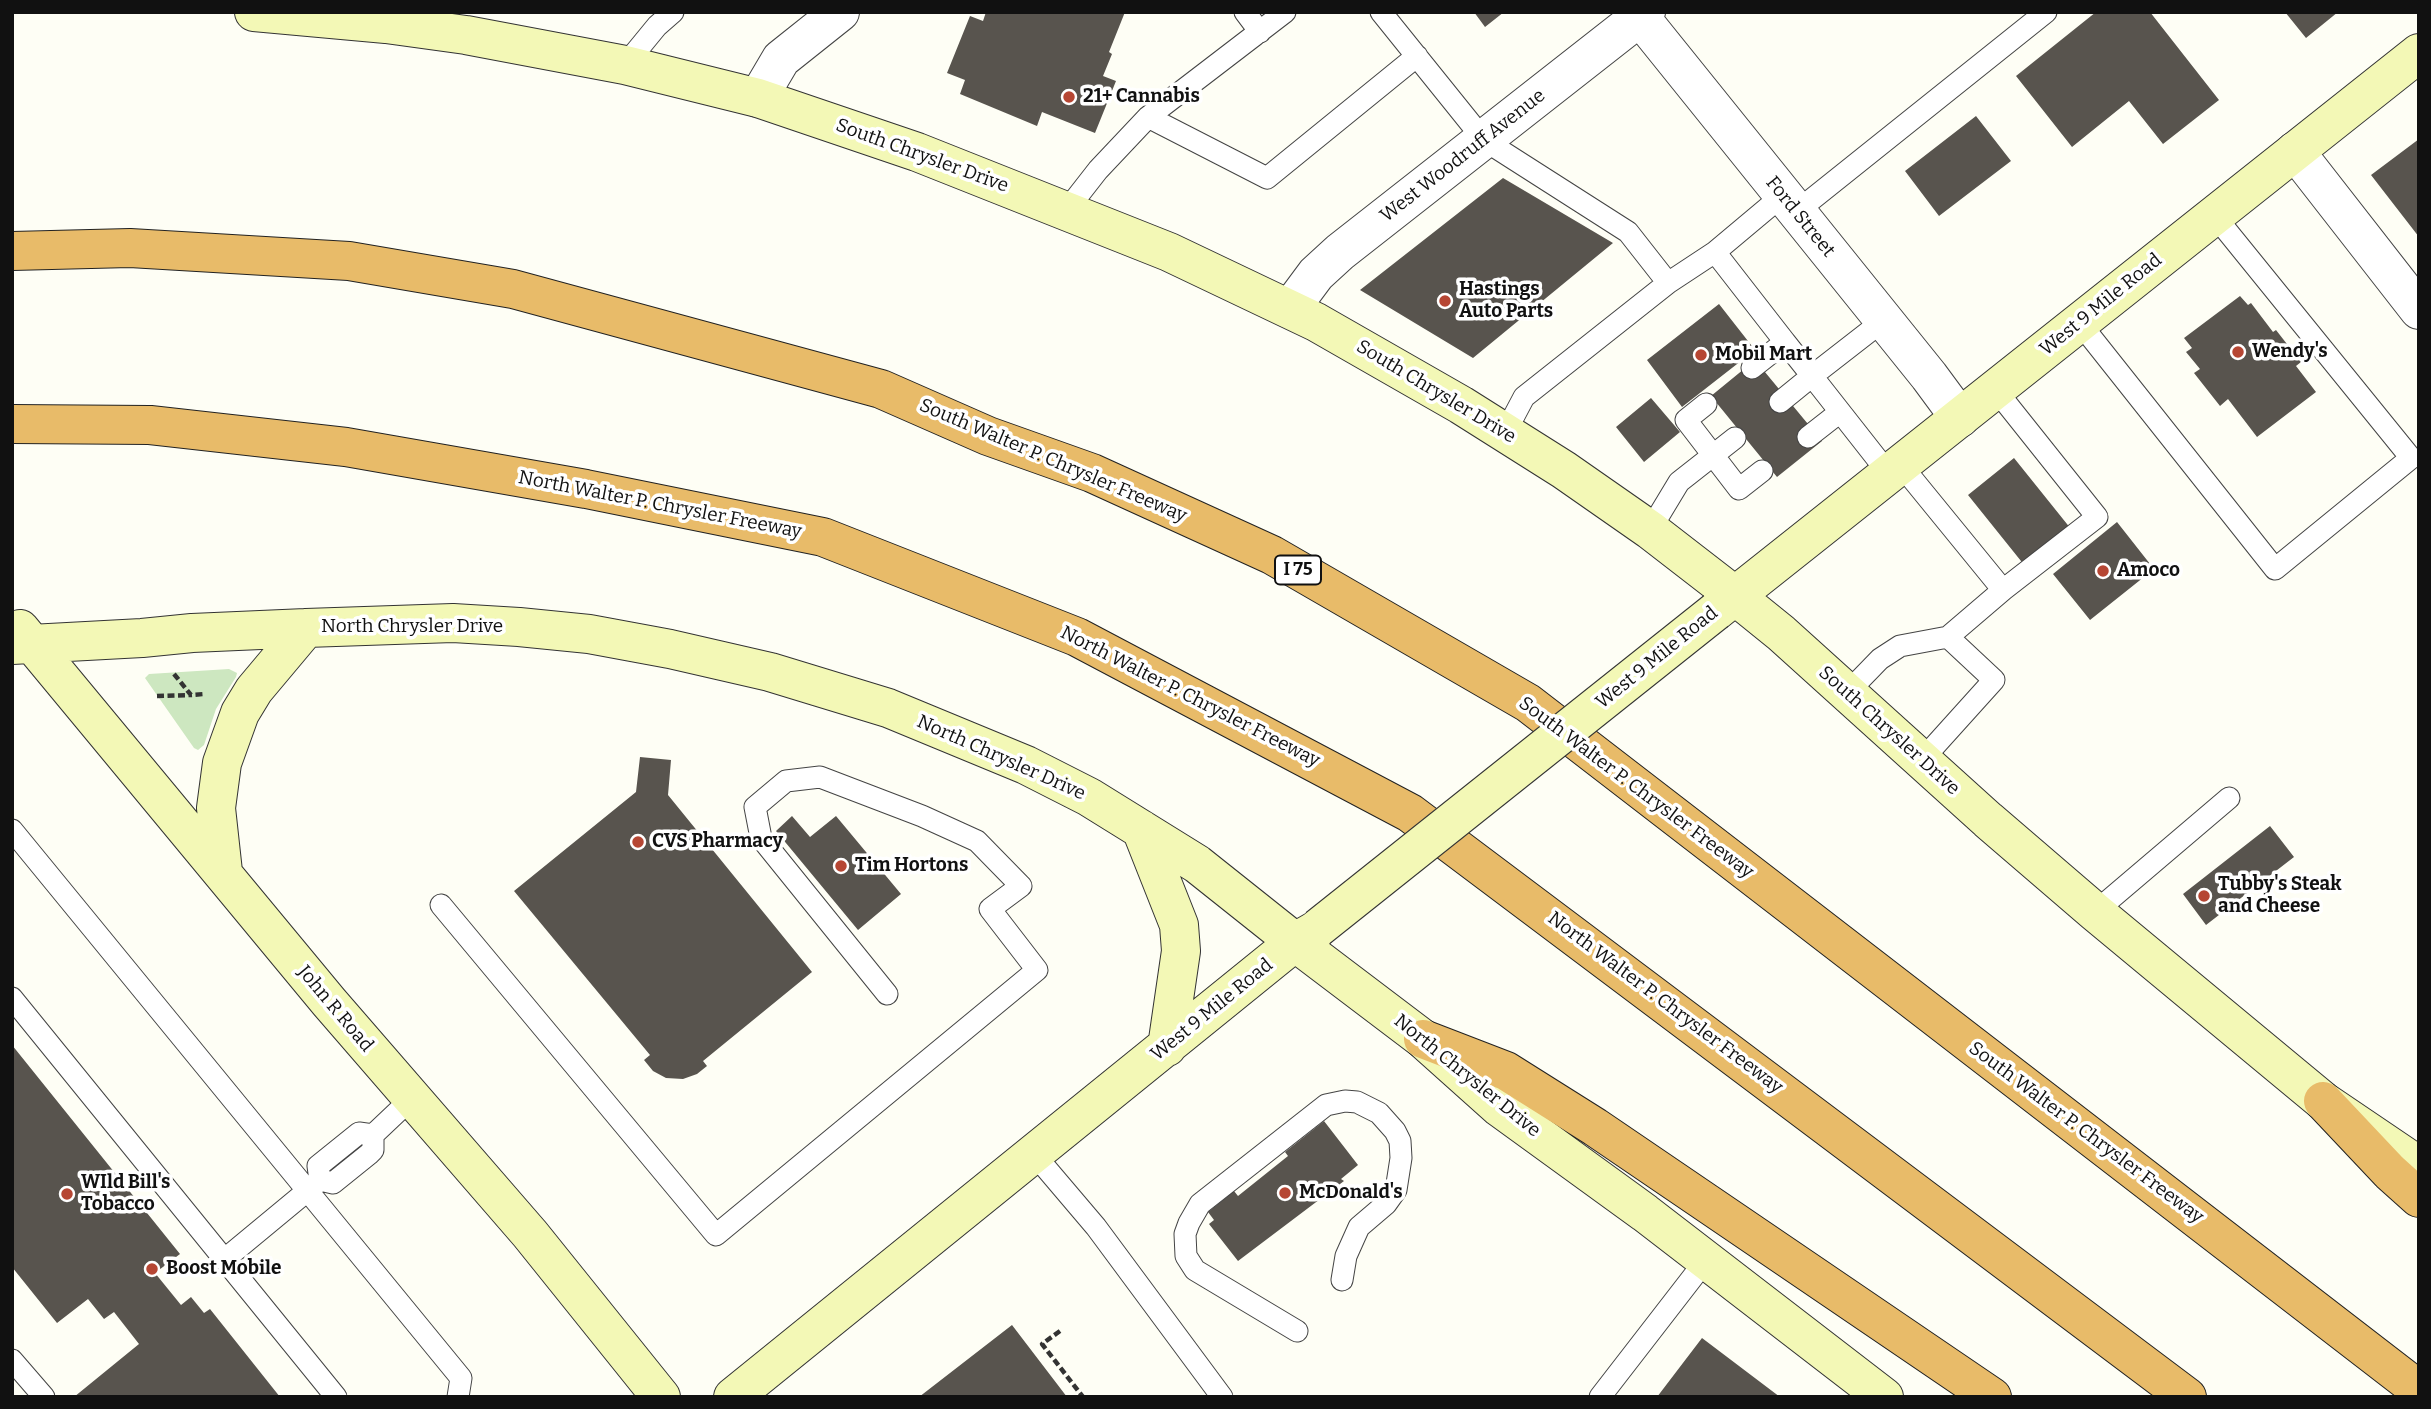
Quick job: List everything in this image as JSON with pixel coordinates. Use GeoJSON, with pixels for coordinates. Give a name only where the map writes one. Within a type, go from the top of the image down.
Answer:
{"type":"FeatureCollection","features":[{"type":"Feature","properties":{"kind":"highway","name":"South Walter P. Chrysler Freeway"},"geometry":{"type":"LineString","coordinates":[[12,251],[130,248],[349,261],[513,289],[881,389],[988,436],[1092,473],[1272,555],[1528,703],[2419,1390]]}},
{"type":"Feature","properties":{"kind":"highway","name":"North Walter P. Chrysler Freeway"},"geometry":{"type":"LineString","coordinates":[[12,424],[150,425],[346,447],[599,491],[823,537],[1077,636],[1410,813],[2187,1397]]}},
{"type":"Feature","properties":{"kind":"highway"},"geometry":{"type":"LineString","coordinates":[[1423,1039],[1506,1071],[1595,1128],[1992,1397]]}},
{"type":"Feature","properties":{"kind":"highway"},"geometry":{"type":"LineString","coordinates":[[2323,1101],[2390,1172],[2419,1198]]}},
{"type":"Feature","properties":{"kind":"main road","name":"South Chrysler Drive"},"geometry":{"type":"LineString","coordinates":[[254,12],[453,33],[625,65],[758,97],[918,152],[1169,252],[1290,309],[1350,341],[1506,433],[1650,530],[1726,603],[1781,633],[2095,912],[2323,1101],[2419,1166]]}},
{"type":"Feature","properties":{"kind":"main road","name":"West 9 Mile Road"},"geometry":{"type":"LineString","coordinates":[[733,1397],[1307,935],[2419,53]]}},
{"type":"Feature","properties":{"kind":"main road","name":"North Chrysler Drive"},"geometry":{"type":"LineString","coordinates":[[19,636],[142,638],[192,633],[453,623],[533,628],[589,634],[670,649],[769,672],[888,708],[1026,765],[1089,797],[1307,935],[1499,1107],[1706,1260],[1884,1397]]}},
{"type":"Feature","properties":{"kind":"main road"},"geometry":{"type":"LineString","coordinates":[[223,872],[216,808],[222,763],[240,713],[254,690],[306,628]]}},
{"type":"Feature","properties":{"kind":"main road","name":"John R Road"},"geometry":{"type":"LineString","coordinates":[[19,636],[223,872],[411,1099],[530,1234],[661,1397]]}},
{"type":"Feature","properties":{"kind":"main road"},"geometry":{"type":"LineString","coordinates":[[1141,830],[1179,925],[1181,951],[1167,1047]]}},
{"type":"Feature","properties":{"kind":"street"},"geometry":{"type":"LineString","coordinates":[[758,97],[781,59],[840,12]]}},
{"type":"Feature","properties":{"kind":"street","name":"Ford Street"},"geometry":{"type":"LineString","coordinates":[[1641,14],[1960,418]]}},
{"type":"Feature","properties":{"kind":"street","name":"West Woodruff Avenue"},"geometry":{"type":"LineString","coordinates":[[1290,309],[1316,274],[1340,252],[1641,14]]}},
{"type":"Feature","properties":{"kind":"street"},"geometry":{"type":"LineString","coordinates":[[2295,151],[2419,310]]}},
{"type":"Feature","properties":{"kind":"lane"},"geometry":{"type":"LineString","coordinates":[[625,65],[657,26],[673,12]]}},
{"type":"Feature","properties":{"kind":"lane"},"geometry":{"type":"LineString","coordinates":[[1245,12],[1260,32]]}},
{"type":"Feature","properties":{"kind":"lane"},"geometry":{"type":"LineString","coordinates":[[1066,211],[1098,170],[1148,117],[1285,12]]}},
{"type":"Feature","properties":{"kind":"lane"},"geometry":{"type":"LineString","coordinates":[[1381,12],[1485,140],[1628,232],[1668,283]]}},
{"type":"Feature","properties":{"kind":"lane"},"geometry":{"type":"LineString","coordinates":[[1506,433],[1524,397],[1668,283],[1789,204],[2046,12]]}},
{"type":"Feature","properties":{"kind":"lane"},"geometry":{"type":"LineString","coordinates":[[1148,117],[1267,178],[1417,56]]}},
{"type":"Feature","properties":{"kind":"lane"},"geometry":{"type":"LineString","coordinates":[[2079,322],[2276,569],[2411,458],[2214,215]]}},
{"type":"Feature","properties":{"kind":"lane"},"geometry":{"type":"LineString","coordinates":[[1715,252],[1840,412],[2003,590]]}},
{"type":"Feature","properties":{"kind":"lane"},"geometry":{"type":"LineString","coordinates":[[1780,402],[1884,320]]}},
{"type":"Feature","properties":{"kind":"lane"},"geometry":{"type":"LineString","coordinates":[[1752,368],[1785,342]]}},
{"type":"Feature","properties":{"kind":"lane"},"geometry":{"type":"LineString","coordinates":[[1847,693],[1880,659],[1900,646],[1948,637],[2003,590],[2097,517],[1995,389]]}},
{"type":"Feature","properties":{"kind":"lane"},"geometry":{"type":"LineString","coordinates":[[1706,404],[1686,420],[1739,489],[1762,471]]}},
{"type":"Feature","properties":{"kind":"lane"},"geometry":{"type":"LineString","coordinates":[[1808,437],[1840,412]]}},
{"type":"Feature","properties":{"kind":"lane"},"geometry":{"type":"LineString","coordinates":[[1650,530],[1679,482],[1735,438]]}},
{"type":"Feature","properties":{"kind":"lane"},"geometry":{"type":"LineString","coordinates":[[1922,761],[1994,680],[1948,637]]}},
{"type":"Feature","properties":{"kind":"lane"},"geometry":{"type":"LineString","coordinates":[[441,905],[716,1235],[1037,971],[990,909],[1021,886],[977,841],[922,816],[820,777],[786,781],[755,807],[761,838],[887,994]]}},
{"type":"Feature","properties":{"kind":"lane"},"geometry":{"type":"LineString","coordinates":[[2095,912],[2229,798]]}},
{"type":"Feature","properties":{"kind":"lane"},"geometry":{"type":"LineString","coordinates":[[12,830],[314,1185],[461,1378],[458,1397]]}},
{"type":"Feature","properties":{"kind":"lane"},"geometry":{"type":"LineString","coordinates":[[12,998],[336,1397]]}},
{"type":"Feature","properties":{"kind":"lane"},"geometry":{"type":"LineString","coordinates":[[225,1259],[314,1185],[318,1166],[359,1133],[373,1135],[411,1099]]}},
{"type":"Feature","properties":{"kind":"lane"},"geometry":{"type":"LineString","coordinates":[[1297,1332],[1195,1270],[1186,1256],[1185,1234],[1200,1204],[1326,1105],[1345,1101],[1357,1102],[1389,1123],[1400,1140],[1401,1157],[1396,1190],[1386,1205],[1359,1227],[1346,1256],[1342,1280]]}},
{"type":"Feature","properties":{"kind":"lane"},"geometry":{"type":"LineString","coordinates":[[1034,1154],[1096,1227],[1222,1397]]}},
{"type":"Feature","properties":{"kind":"lane"},"geometry":{"type":"LineString","coordinates":[[1600,1397],[1706,1260]]}},
{"type":"Feature","properties":{"kind":"lane"},"geometry":{"type":"LineString","coordinates":[[12,1360],[44,1397]]}},
{"type":"Feature","properties":{"kind":"path"},"geometry":{"type":"LineString","coordinates":[[173,673],[191,695]]}},
{"type":"Feature","properties":{"kind":"path"},"geometry":{"type":"LineString","coordinates":[[157,696],[214,693]]}},
{"type":"Feature","properties":{"kind":"path"},"geometry":{"type":"LineString","coordinates":[[1060,1331],[1042,1343],[1083,1397]]}},
{"type":"Feature","properties":{"kind":"green space"},"geometry":{"type":"Polygon","coordinates":[[[229,669],[237,673],[236,677],[216,709],[204,745],[198,750],[145,678],[149,674],[229,669]]]}},
{"type":"Feature","properties":{"kind":"building"},"geometry":{"type":"Polygon","coordinates":[[[986,12],[1125,12],[1109,52],[1112,54],[1103,76],[1116,81],[1095,133],[1042,112],[1037,126],[960,94],[965,80],[947,73],[970,16],[983,21],[986,12]]]}},
{"type":"Feature","properties":{"kind":"building"},"geometry":{"type":"Polygon","coordinates":[[[1474,12],[1504,12],[1485,27],[1474,12]]]}},
{"type":"Feature","properties":{"kind":"building"},"geometry":{"type":"Polygon","coordinates":[[[2096,12],[2150,12],[2219,100],[2163,144],[2129,101],[2072,147],[2016,76],[2096,12]]]}},
{"type":"Feature","properties":{"kind":"building"},"geometry":{"type":"Polygon","coordinates":[[[2285,12],[2338,12],[2306,38],[2285,12]]]}},
{"type":"Feature","properties":{"kind":"building"},"geometry":{"type":"Polygon","coordinates":[[[1976,116],[2011,161],[1939,216],[1905,171],[1976,116]]]}},
{"type":"Feature","properties":{"kind":"building"},"geometry":{"type":"Polygon","coordinates":[[[2419,139],[2419,237],[2371,175],[2419,139]]]}},
{"type":"Feature","properties":{"kind":"building"},"geometry":{"type":"Polygon","coordinates":[[[1503,178],[1613,243],[1473,358],[1360,290],[1503,178]]]}},
{"type":"Feature","properties":{"kind":"building"},"geometry":{"type":"Polygon","coordinates":[[[2240,296],[2248,305],[2251,303],[2273,332],[2276,330],[2301,362],[2296,366],[2316,392],[2257,437],[2228,399],[2220,406],[2194,373],[2200,369],[2186,352],[2192,348],[2184,338],[2240,296]]]}},
{"type":"Feature","properties":{"kind":"building","name":"Mobil Mart"},"geometry":{"type":"Polygon","coordinates":[[[1719,304],[1755,350],[1682,407],[1647,360],[1719,304]]]}},
{"type":"Feature","properties":{"kind":"building"},"geometry":{"type":"Polygon","coordinates":[[[1755,360],[1822,441],[1777,477],[1711,396],[1755,360]]]}},
{"type":"Feature","properties":{"kind":"building"},"geometry":{"type":"Polygon","coordinates":[[[1651,398],[1680,432],[1644,462],[1616,427],[1651,398]]]}},
{"type":"Feature","properties":{"kind":"building"},"geometry":{"type":"Polygon","coordinates":[[[2014,458],[2071,529],[2025,566],[1968,495],[2014,458]]]}},
{"type":"Feature","properties":{"kind":"building","name":"Amoco"},"geometry":{"type":"Polygon","coordinates":[[[2117,522],[2154,569],[2090,620],[2053,574],[2117,522]]]}},
{"type":"Feature","properties":{"kind":"building","name":"CVS Pharmacy"},"geometry":{"type":"Polygon","coordinates":[[[640,757],[671,760],[668,795],[812,972],[703,1061],[707,1066],[697,1074],[683,1079],[666,1078],[653,1071],[644,1060],[650,1055],[514,891],[636,792],[640,757]]]}},
{"type":"Feature","properties":{"kind":"building","name":"Tim Hortons"},"geometry":{"type":"Polygon","coordinates":[[[792,816],[810,837],[836,816],[901,894],[858,930],[776,831],[792,816]]]}},
{"type":"Feature","properties":{"kind":"building"},"geometry":{"type":"Polygon","coordinates":[[[2270,826],[2294,857],[2206,925],[2183,894],[2270,826]]]}},
{"type":"Feature","properties":{"kind":"building"},"geometry":{"type":"Polygon","coordinates":[[[12,1045],[180,1254],[155,1273],[181,1305],[191,1297],[204,1313],[210,1309],[280,1397],[74,1397],[139,1344],[114,1312],[104,1319],[88,1299],[57,1323],[12,1267],[12,1045]]]}},
{"type":"Feature","properties":{"kind":"building","name":"McDonald's"},"geometry":{"type":"Polygon","coordinates":[[[1324,1121],[1358,1165],[1341,1179],[1344,1181],[1238,1261],[1209,1224],[1214,1220],[1208,1212],[1234,1191],[1238,1196],[1288,1156],[1285,1152],[1324,1121]]]}},
{"type":"Feature","properties":{"kind":"building"},"geometry":{"type":"Polygon","coordinates":[[[1012,1325],[1067,1397],[919,1397],[1012,1325]]]}},
{"type":"Feature","properties":{"kind":"building"},"geometry":{"type":"Polygon","coordinates":[[[1702,1338],[1780,1397],[1657,1397],[1702,1338]]]}},
{"type":"Feature","properties":{"kind":"place","name":"21+ Cannabis"},"geometry":{"type":"Point","coordinates":[1069,97]}},
{"type":"Feature","properties":{"kind":"place","name":"Hastings Auto Parts"},"geometry":{"type":"Point","coordinates":[1445,301]}},
{"type":"Feature","properties":{"kind":"place","name":"Wendy's"},"geometry":{"type":"Point","coordinates":[2238,352]}},
{"type":"Feature","properties":{"kind":"place","name":"Mobil Mart"},"geometry":{"type":"Point","coordinates":[1701,355]}},
{"type":"Feature","properties":{"kind":"place","name":"Amoco"},"geometry":{"type":"Point","coordinates":[2103,571]}},
{"type":"Feature","properties":{"kind":"place","name":"CVS Pharmacy"},"geometry":{"type":"Point","coordinates":[638,842]}},
{"type":"Feature","properties":{"kind":"place","name":"Tim Hortons"},"geometry":{"type":"Point","coordinates":[841,866]}},
{"type":"Feature","properties":{"kind":"place","name":"Tubby's Steak and Cheese"},"geometry":{"type":"Point","coordinates":[2204,896]}},
{"type":"Feature","properties":{"kind":"place","name":"McDonald's"},"geometry":{"type":"Point","coordinates":[1285,1193]}},
{"type":"Feature","properties":{"kind":"place","name":"WIld Bill's Tobacco"},"geometry":{"type":"Point","coordinates":[67,1194]}},
{"type":"Feature","properties":{"kind":"place","name":"Boost Mobile"},"geometry":{"type":"Point","coordinates":[152,1269]}}]}
